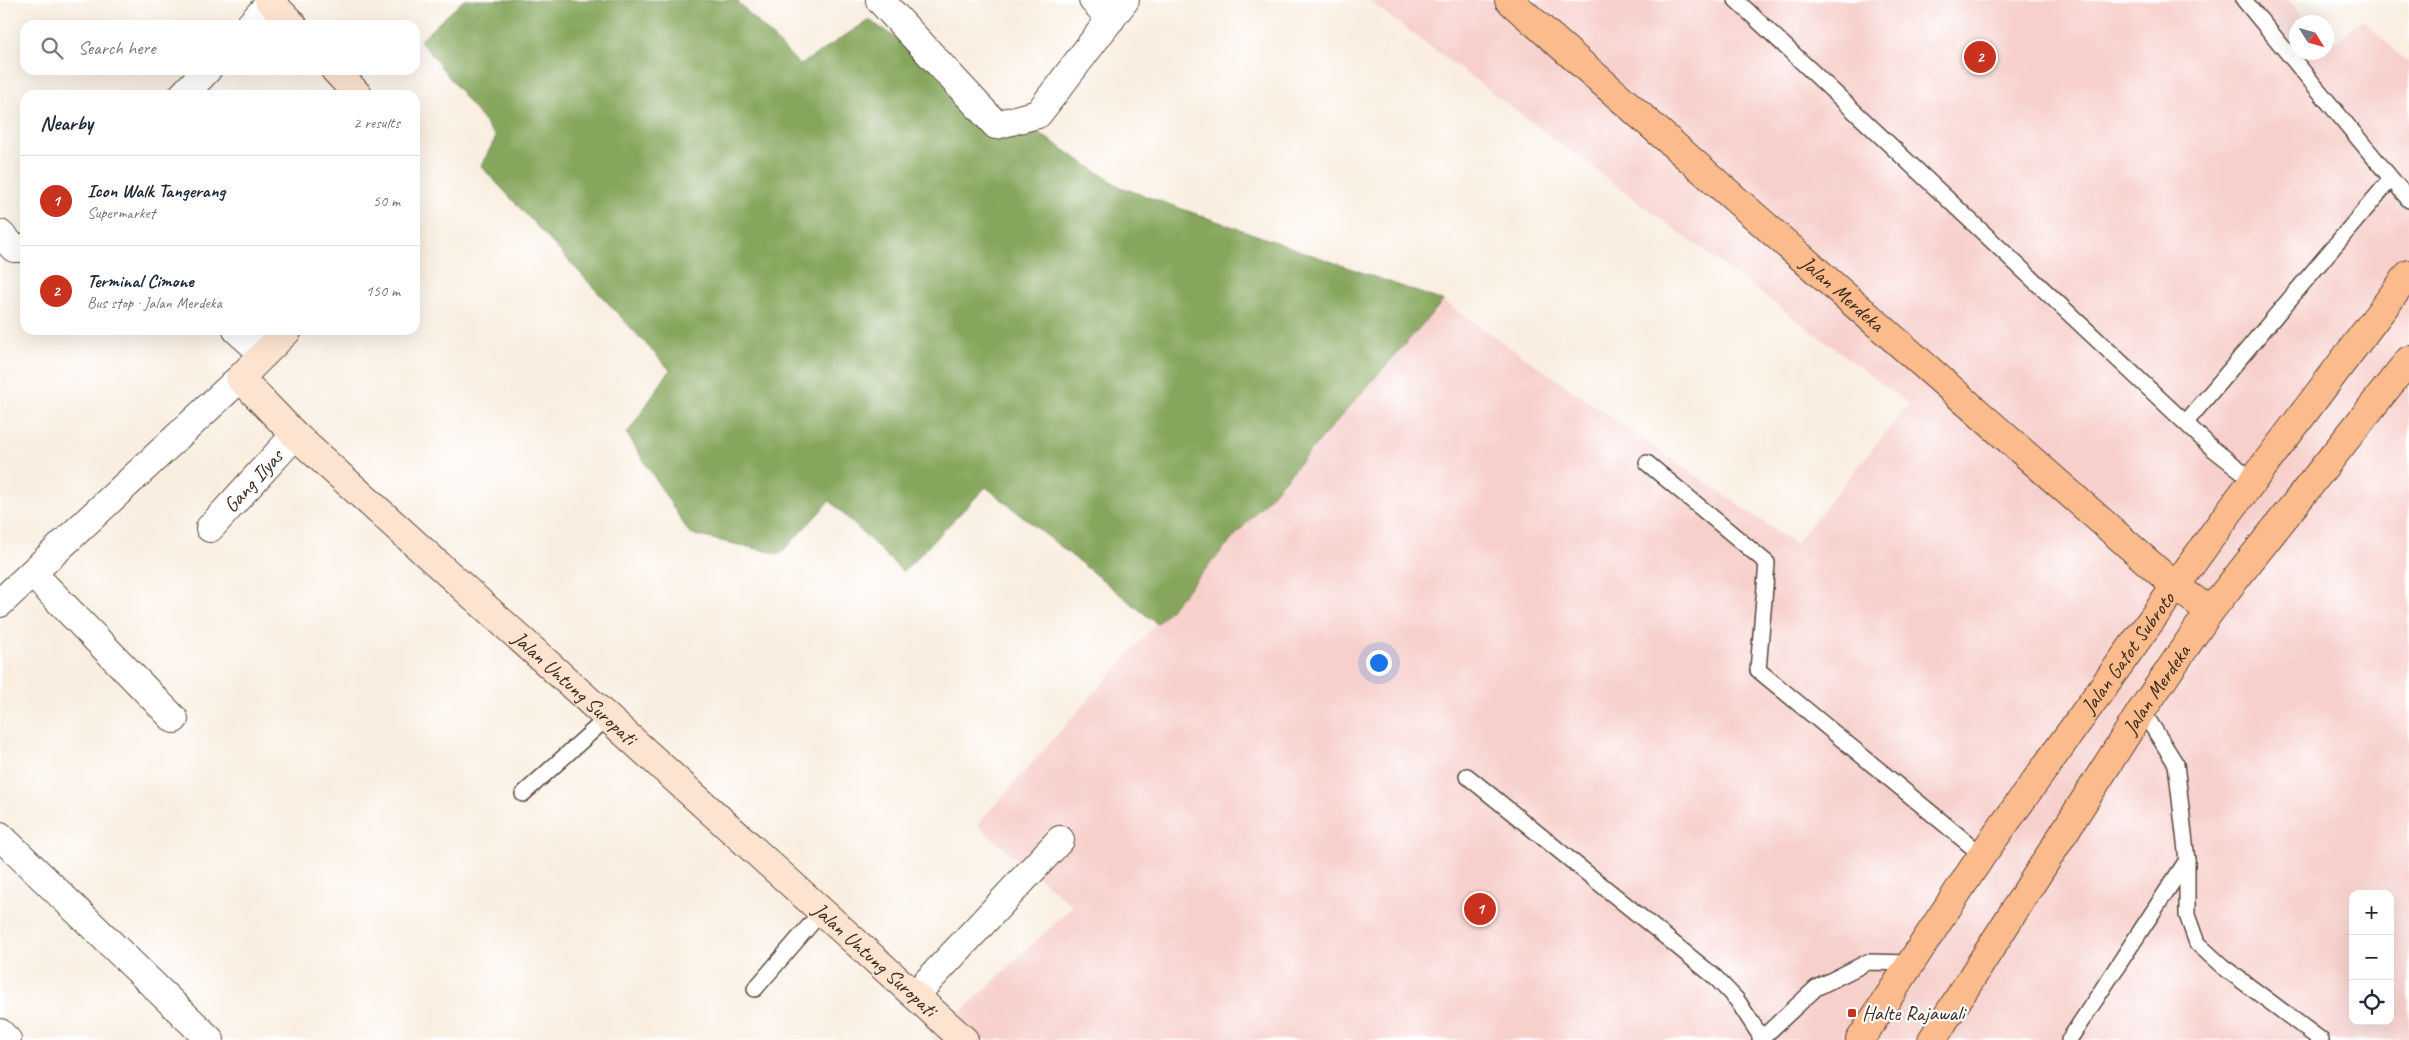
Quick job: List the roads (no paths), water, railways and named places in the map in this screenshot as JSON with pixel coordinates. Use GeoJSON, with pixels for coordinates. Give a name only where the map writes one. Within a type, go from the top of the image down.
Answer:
{"type":"FeatureCollection","features":[{"type":"Feature","properties":{"kind":"main road","name":"Jalan Merdeka"},"geometry":{"type":"LineString","coordinates":[[1509,0],[2175,586],[2210,611]]}},
{"type":"Feature","properties":{"kind":"main road","name":"Jalan Gatot Subroto"},"geometry":{"type":"LineString","coordinates":[[1860,1040],[1982,855],[2175,586],[2409,274]]}},
{"type":"Feature","properties":{"kind":"main road","name":"Jalan Merdeka"},"geometry":{"type":"LineString","coordinates":[[1932,1040],[2142,710],[2210,611],[2409,360]]}},
{"type":"Feature","properties":{"kind":"street"},"geometry":{"type":"LineString","coordinates":[[880,0],[996,125],[1038,114],[1110,6]]}},
{"type":"Feature","properties":{"kind":"street"},"geometry":{"type":"LineString","coordinates":[[254,20],[270,1],[288,20]]}},
{"type":"Feature","properties":{"kind":"street"},"geometry":{"type":"LineString","coordinates":[[188,90],[202,75]]}},
{"type":"Feature","properties":{"kind":"street"},"geometry":{"type":"LineString","coordinates":[[340,75],[353,90]]}},
{"type":"Feature","properties":{"kind":"street"},"geometry":{"type":"LineString","coordinates":[[0,234],[14,248],[20,248]]}},
{"type":"Feature","properties":{"kind":"street"},"geometry":{"type":"LineString","coordinates":[[243,335],[264,354]]}},
{"type":"Feature","properties":{"kind":"street"},"geometry":{"type":"LineString","coordinates":[[0,603],[240,378],[283,335]]}},
{"type":"Feature","properties":{"kind":"street","name":"Jalan Untung Suropati"},"geometry":{"type":"LineString","coordinates":[[240,378],[295,435],[964,1040]]}},
{"type":"Feature","properties":{"kind":"street","name":"Gang Ilyas"},"geometry":{"type":"LineString","coordinates":[[210,528],[295,435]]}},
{"type":"Feature","properties":{"kind":"street"},"geometry":{"type":"LineString","coordinates":[[32,573],[174,719]]}},
{"type":"Feature","properties":{"kind":"street"},"geometry":{"type":"LineString","coordinates":[[0,836],[210,1040]]}},
{"type":"Feature","properties":{"kind":"street"},"geometry":{"type":"LineString","coordinates":[[915,995],[1060,840]]}},
{"type":"Feature","properties":{"kind":"street"},"geometry":{"type":"LineString","coordinates":[[0,1033],[7,1040]]}},
{"type":"Feature","properties":{"kind":"lane"},"geometry":{"type":"LineString","coordinates":[[1736,0],[2186,421],[2212,448],[2253,480]]}},
{"type":"Feature","properties":{"kind":"lane"},"geometry":{"type":"LineString","coordinates":[[2244,0],[2390,180],[2409,200]]}},
{"type":"Feature","properties":{"kind":"lane"},"geometry":{"type":"LineString","coordinates":[[2186,421],[2390,180]]}},
{"type":"Feature","properties":{"kind":"lane"},"geometry":{"type":"LineString","coordinates":[[1647,463],[1767,563],[1758,670],[1982,855]]}},
{"type":"Feature","properties":{"kind":"lane"},"geometry":{"type":"LineString","coordinates":[[2142,710],[2176,764],[2187,860],[2187,915],[2197,943],[2222,966],[2321,1040]]}},
{"type":"Feature","properties":{"kind":"lane"},"geometry":{"type":"LineString","coordinates":[[523,794],[608,717]]}},
{"type":"Feature","properties":{"kind":"lane"},"geometry":{"type":"LineString","coordinates":[[1467,776],[1716,977],[1737,1000],[1762,1039],[1816,988],[1868,962],[1911,963]]}},
{"type":"Feature","properties":{"kind":"lane"},"geometry":{"type":"LineString","coordinates":[[2069,1040],[2187,860]]}},
{"type":"Feature","properties":{"kind":"lane"},"geometry":{"type":"LineString","coordinates":[[755,989],[822,911]]}},
{"type":"Feature","properties":{"kind":"place","name":"Terminal Cimone"},"geometry":{"type":"Point","coordinates":[1980,57]}},
{"type":"Feature","properties":{"kind":"place","name":"Icon Walk Tangerang"},"geometry":{"type":"Point","coordinates":[1480,909]}},
{"type":"Feature","properties":{"kind":"place","name":"Halte Rajawali"},"geometry":{"type":"Point","coordinates":[1852,1013]}}]}
